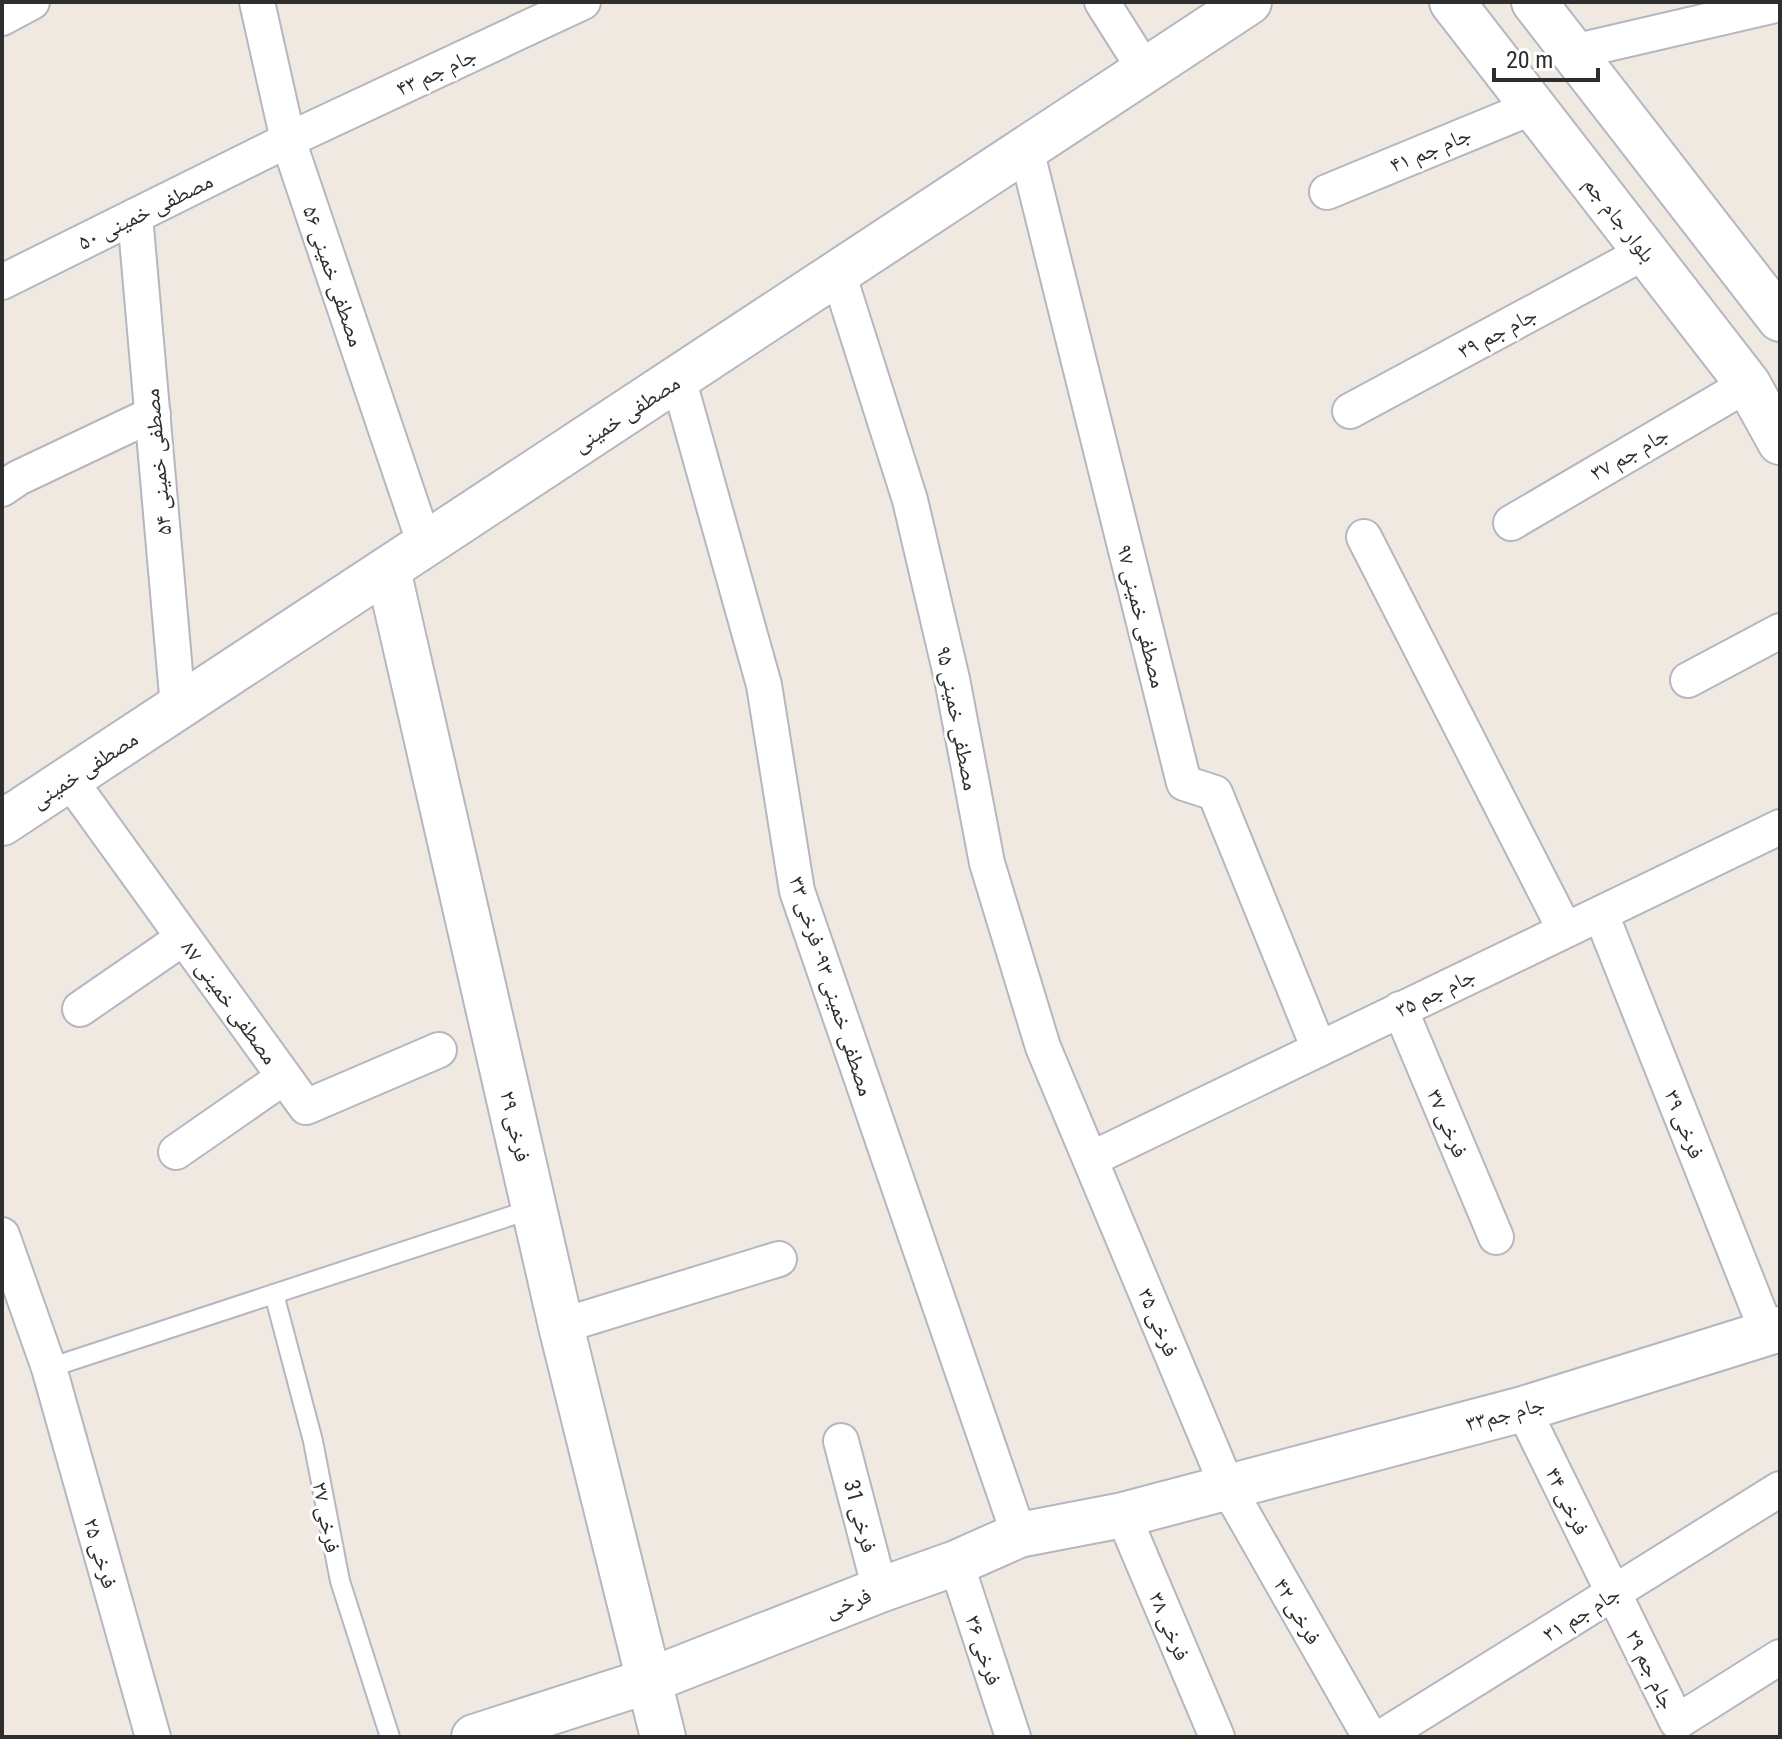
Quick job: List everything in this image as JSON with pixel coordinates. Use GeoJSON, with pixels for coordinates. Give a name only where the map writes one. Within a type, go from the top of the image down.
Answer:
{"type":"FeatureCollection","features":[{"type":"Feature","properties":{"kind":"street"},"geometry":{"type":"LineString","coordinates":[[2,18],[32,2]]}},
{"type":"Feature","properties":{"kind":"street","name":"مصطفی خمینی ۵۶"},"geometry":{"type":"LineString","coordinates":[[257,2],[288,140],[425,545]]}},
{"type":"Feature","properties":{"kind":"street","name":"جام جم ۴۳"},"geometry":{"type":"LineString","coordinates":[[288,140],[583,2]]}},
{"type":"Feature","properties":{"kind":"street"},"geometry":{"type":"LineString","coordinates":[[1102,2],[1145,70]]}},
{"type":"Feature","properties":{"kind":"street","name":"مصطفی خمینی"},"geometry":{"type":"LineString","coordinates":[[2,823],[1249,2]]}},
{"type":"Feature","properties":{"kind":"street","name":"بلوار جام جم"},"geometry":{"type":"LineString","coordinates":[[1452,2],[1748,384],[1780,442]]}},
{"type":"Feature","properties":{"kind":"street"},"geometry":{"type":"LineString","coordinates":[[1534,2],[1774,302]]}},
{"type":"Feature","properties":{"kind":"street"},"geometry":{"type":"LineString","coordinates":[[1573,52],[1780,4]]}},
{"type":"Feature","properties":{"kind":"street","name":"جام جم ۴۱"},"geometry":{"type":"LineString","coordinates":[[1327,192],[1533,107]]}},
{"type":"Feature","properties":{"kind":"street","name":"مصطفی خمینی ۵۰"},"geometry":{"type":"LineString","coordinates":[[2,282],[288,140]]}},
{"type":"Feature","properties":{"kind":"street","name":"مصطفی خمینی ۹۷"},"geometry":{"type":"LineString","coordinates":[[1026,149],[1184,783],[1215,793],[1319,1049]]}},
{"type":"Feature","properties":{"kind":"street","name":"مصطفی خمینی ۵۴"},"geometry":{"type":"LineString","coordinates":[[135,216],[178,707]]}},
{"type":"Feature","properties":{"kind":"street","name":"جام جم ۳۹"},"geometry":{"type":"LineString","coordinates":[[1350,411],[1645,252]]}},
{"type":"Feature","properties":{"kind":"street","name":"مصطفی خمینی ۹۵"},"geometry":{"type":"LineString","coordinates":[[838,273],[910,500],[952,679],[987,863],[1043,1047],[1091,1159]]}},
{"type":"Feature","properties":{"kind":"street","name":"مصطفی خمینی ۹۳- فرخی ۳۳"},"geometry":{"type":"LineString","coordinates":[[678,378],[764,685],[797,891],[1019,1535]]}},
{"type":"Feature","properties":{"kind":"street","name":"جام جم ۳۷"},"geometry":{"type":"LineString","coordinates":[[1511,523],[1748,384]]}},
{"type":"Feature","properties":{"kind":"street"},"geometry":{"type":"LineString","coordinates":[[2,489],[18,478],[153,414]]}},
{"type":"Feature","properties":{"kind":"street"},"geometry":{"type":"LineString","coordinates":[[1364,537],[1565,930]]}},
{"type":"Feature","properties":{"kind":"street","name":"فرخی ۲۹"},"geometry":{"type":"LineString","coordinates":[[388,570],[561,1326],[663,1737]]}},
{"type":"Feature","properties":{"kind":"street"},"geometry":{"type":"LineString","coordinates":[[1688,680],[1780,631]]}},
{"type":"Feature","properties":{"kind":"street","name":"مصطفی خمینی ۸۷"},"geometry":{"type":"LineString","coordinates":[[69,779],[306,1107],[439,1050]]}},
{"type":"Feature","properties":{"kind":"street","name":"جام جم ۳۵"},"geometry":{"type":"LineString","coordinates":[[1091,1159],[1780,827]]}},
{"type":"Feature","properties":{"kind":"street","name":"فرخی ۳۹"},"geometry":{"type":"LineString","coordinates":[[1601,914],[1774,1332]]}},
{"type":"Feature","properties":{"kind":"street"},"geometry":{"type":"LineString","coordinates":[[80,1009],[183,938]]}},
{"type":"Feature","properties":{"kind":"street","name":"فرخی ۳۷"},"geometry":{"type":"LineString","coordinates":[[1400,1009],[1496,1237]]}},
{"type":"Feature","properties":{"kind":"street"},"geometry":{"type":"LineString","coordinates":[[176,1152],[284,1077]]}},
{"type":"Feature","properties":{"kind":"street","name":"فرخی ۳۵"},"geometry":{"type":"LineString","coordinates":[[1091,1159],[1227,1486]]}},
{"type":"Feature","properties":{"kind":"street","name":"فرخی ۲۵"},"geometry":{"type":"LineString","coordinates":[[2,1235],[49,1368],[153,1737]]}},
{"type":"Feature","properties":{"kind":"street"},"geometry":{"type":"LineString","coordinates":[[561,1326],[779,1259]]}},
{"type":"Feature","properties":{"kind":"street","name":"جام جم۳۳"},"geometry":{"type":"LineString","coordinates":[[1227,1486],[1523,1409],[1774,1332]]}},
{"type":"Feature","properties":{"kind":"street","name":"فرخی ۴۴"},"geometry":{"type":"LineString","coordinates":[[1523,1409],[1613,1593]]}},
{"type":"Feature","properties":{"kind":"street","name":"فرخی 31"},"geometry":{"type":"LineString","coordinates":[[841,1441],[880,1590]]}},
{"type":"Feature","properties":{"kind":"street","name":"فرخی"},"geometry":{"type":"LineString","coordinates":[[474,1737],[648,1681],[956,1563],[1019,1535],[1123,1515],[1227,1486]]}},
{"type":"Feature","properties":{"kind":"street","name":"فرخی ۴۲"},"geometry":{"type":"LineString","coordinates":[[1227,1486],[1370,1737]]}},
{"type":"Feature","properties":{"kind":"street","name":"جام جم ۳۱"},"geometry":{"type":"LineString","coordinates":[[1382,1737],[1780,1489]]}},
{"type":"Feature","properties":{"kind":"street","name":"فرخی ۳۸"},"geometry":{"type":"LineString","coordinates":[[1123,1515],[1217,1737]]}},
{"type":"Feature","properties":{"kind":"street","name":"فرخی ۳۶"},"geometry":{"type":"LineString","coordinates":[[956,1563],[1013,1737]]}},
{"type":"Feature","properties":{"kind":"street","name":"جام جم ۲۹"},"geometry":{"type":"LineString","coordinates":[[1613,1593],[1677,1722],[1780,1657]]}},
{"type":"Feature","properties":{"kind":"lane"},"geometry":{"type":"LineString","coordinates":[[49,1368],[535,1208]]}},
{"type":"Feature","properties":{"kind":"lane","name":"فرخی ۲۷"},"geometry":{"type":"LineString","coordinates":[[274,1294],[313,1441],[340,1581],[390,1737]]}}]}
